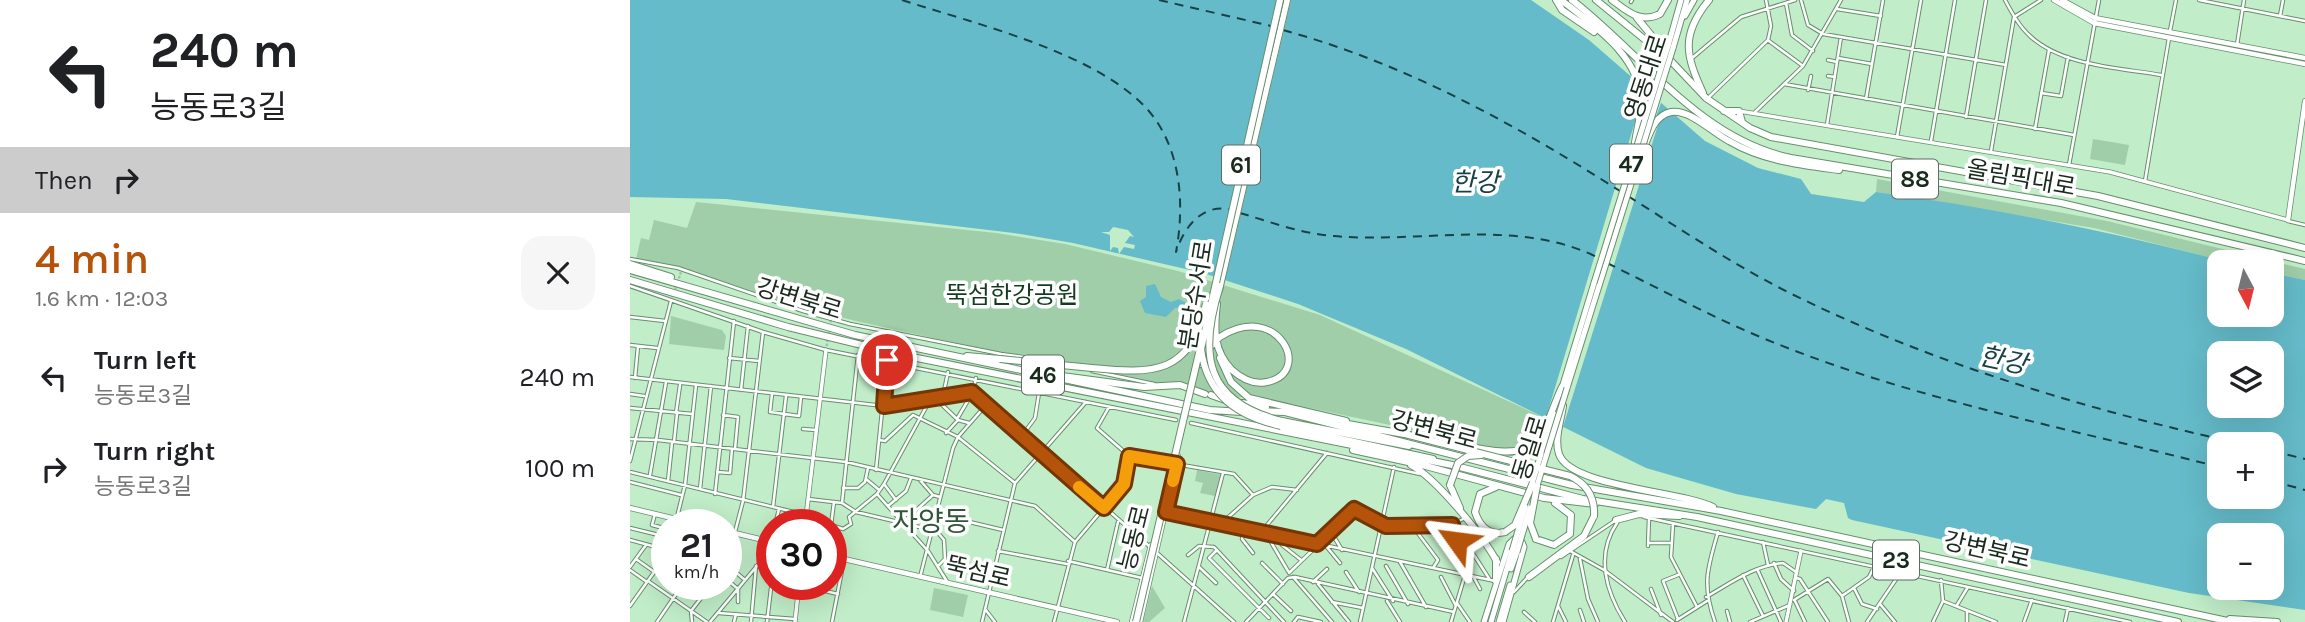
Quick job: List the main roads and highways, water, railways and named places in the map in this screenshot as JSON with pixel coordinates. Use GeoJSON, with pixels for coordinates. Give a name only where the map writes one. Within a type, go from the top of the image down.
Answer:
{"type":"FeatureCollection","features":[{"type":"Feature","properties":{"kind":"highway","name":"분당수서로"},"geometry":{"type":"LineString","coordinates":[[1280,0],[1217,285],[1208,339],[1215,377],[1225,393],[1238,405],[1282,423],[1459,456]]}},
{"type":"Feature","properties":{"kind":"highway","name":"분당수서로"},"geometry":{"type":"LineString","coordinates":[[1287,0],[1205,331],[1203,359],[1209,378],[1220,396],[1245,415],[1424,456],[1451,465]]}},
{"type":"Feature","properties":{"kind":"highway"},"geometry":{"type":"LineString","coordinates":[[1559,0],[1619,50],[1632,67],[1640,90],[1641,110],[1633,156]]}},
{"type":"Feature","properties":{"kind":"highway"},"geometry":{"type":"LineString","coordinates":[[1559,0],[1562,10],[1619,50]]}},
{"type":"Feature","properties":{"kind":"highway","name":"올림픽대로"},"geometry":{"type":"LineString","coordinates":[[1572,0],[1690,106],[1732,136],[1782,156],[2061,204],[2305,263]]}},
{"type":"Feature","properties":{"kind":"highway","name":"올림픽대로"},"geometry":{"type":"LineString","coordinates":[[1596,0],[1670,60],[1706,98],[1743,124],[1791,142],[1984,173],[2098,195],[2305,248]]}},
{"type":"Feature","properties":{"kind":"highway"},"geometry":{"type":"LineString","coordinates":[[1606,0],[1645,19],[1656,17],[1668,0]]}},
{"type":"Feature","properties":{"kind":"highway"},"geometry":{"type":"LineString","coordinates":[[1706,98],[1693,75],[1690,31],[1698,13],[1709,0]]}},
{"type":"Feature","properties":{"kind":"highway"},"geometry":{"type":"LineString","coordinates":[[1613,3],[1650,32]]}},
{"type":"Feature","properties":{"kind":"highway"},"geometry":{"type":"LineString","coordinates":[[1631,14],[1650,32],[1670,60]]}},
{"type":"Feature","properties":{"kind":"highway"},"geometry":{"type":"LineString","coordinates":[[1724,111],[1739,111],[1738,115],[1743,124]]}},
{"type":"Feature","properties":{"kind":"highway"},"geometry":{"type":"LineString","coordinates":[[1636,168],[1655,124],[1666,114],[1683,113],[1718,135],[1774,160],[1839,170],[1866,171]]}},
{"type":"Feature","properties":{"kind":"highway","name":"강변북로"},"geometry":{"type":"LineString","coordinates":[[630,267],[663,273],[686,284],[824,327],[940,353],[1219,411],[1295,414],[1548,479],[1721,512],[2232,622]]}},
{"type":"Feature","properties":{"kind":"highway","name":"강변북로"},"geometry":{"type":"LineString","coordinates":[[630,280],[856,345],[1451,465],[1558,493],[1697,517],[2178,622]]}},
{"type":"Feature","properties":{"kind":"highway"},"geometry":{"type":"LineString","coordinates":[[1217,285],[1214,331],[1217,346],[1228,377],[1244,395],[1362,425],[1505,452],[1522,450],[1539,438],[1564,388]]}},
{"type":"Feature","properties":{"kind":"highway"},"geometry":{"type":"LineString","coordinates":[[940,353],[1134,372],[1162,368],[1179,359],[1193,343],[1217,285]]}},
{"type":"Feature","properties":{"kind":"highway"},"geometry":{"type":"LineString","coordinates":[[1137,622],[1200,365],[1208,348],[1230,331],[1259,326],[1281,338],[1288,353],[1288,363],[1278,377],[1256,382],[1233,370],[1217,346]]}},
{"type":"Feature","properties":{"kind":"highway"},"geometry":{"type":"LineString","coordinates":[[1137,622],[1205,331]]}},
{"type":"Feature","properties":{"kind":"highway"},"geometry":{"type":"LineString","coordinates":[[1046,376],[1144,387],[1157,384],[1180,385],[1221,401],[1295,414]]}},
{"type":"Feature","properties":{"kind":"highway","name":"23"},"geometry":{"type":"LineString","coordinates":[[1564,388],[1557,444],[1560,456],[1568,467],[1594,477],[1704,503],[1721,512]]}},
{"type":"Feature","properties":{"kind":"highway"},"geometry":{"type":"LineString","coordinates":[[1320,420],[1362,425]]}},
{"type":"Feature","properties":{"kind":"highway"},"geometry":{"type":"LineString","coordinates":[[1405,434],[1570,475],[1582,482],[1591,494],[1594,516],[1584,536],[1528,577]]}},
{"type":"Feature","properties":{"kind":"highway"},"geometry":{"type":"LineString","coordinates":[[1322,441],[1509,489]]}},
{"type":"Feature","properties":{"kind":"highway"},"geometry":{"type":"LineString","coordinates":[[1493,581],[1497,562],[1488,541],[1457,504],[1450,485],[1453,469],[1464,458],[1477,455],[1527,466],[1548,479]]}},
{"type":"Feature","properties":{"kind":"highway"},"geometry":{"type":"LineString","coordinates":[[1382,457],[1411,466],[1427,477],[1487,544],[1497,562]]}},
{"type":"Feature","properties":{"kind":"highway"},"geometry":{"type":"LineString","coordinates":[[1534,486],[1530,523],[1536,539],[1544,544],[1557,544],[1568,537],[1572,526],[1566,509],[1544,498]]}},
{"type":"Feature","properties":{"kind":"highway","name":"23"},"geometry":{"type":"LineString","coordinates":[[1534,486],[1515,525],[1505,533],[1496,534],[1485,529],[1478,520],[1475,505],[1478,496],[1488,488],[1509,489],[1544,498],[1581,504],[1613,503]]}},
{"type":"Feature","properties":{"kind":"highway"},"geometry":{"type":"LineString","coordinates":[[1616,521],[1639,514],[1697,517]]}},
{"type":"Feature","properties":{"kind":"highway"},"geometry":{"type":"LineString","coordinates":[[2210,618],[2277,622]]}},
{"type":"Feature","properties":{"kind":"main road"},"geometry":{"type":"LineString","coordinates":[[1681,25],[1694,0]]}},
{"type":"Feature","properties":{"kind":"main road"},"geometry":{"type":"LineString","coordinates":[[2054,0],[2095,21],[2305,64]]}},
{"type":"Feature","properties":{"kind":"main road"},"geometry":{"type":"LineString","coordinates":[[2062,0],[2095,21]]}},
{"type":"Feature","properties":{"kind":"main road","name":"영동대로"},"geometry":{"type":"LineString","coordinates":[[1597,284],[1633,156],[1681,25],[1682,1]]}},
{"type":"Feature","properties":{"kind":"main road","name":"영동대로"},"geometry":{"type":"LineString","coordinates":[[1597,284],[1636,168],[1682,1]]}},
{"type":"Feature","properties":{"kind":"main road"},"geometry":{"type":"LineString","coordinates":[[2169,35],[2305,58]]}},
{"type":"Feature","properties":{"kind":"main road"},"geometry":{"type":"LineString","coordinates":[[2288,220],[2305,101]]}},
{"type":"Feature","properties":{"kind":"main road","name":"동일로"},"geometry":{"type":"LineString","coordinates":[[1514,552],[1597,284]]}},
{"type":"Feature","properties":{"kind":"main road"},"geometry":{"type":"LineString","coordinates":[[1174,463],[1177,451]]}},
{"type":"Feature","properties":{"kind":"main road","name":"능동로"},"geometry":{"type":"LineString","coordinates":[[1137,622],[1157,553],[1174,463]]}},
{"type":"Feature","properties":{"kind":"main road","name":"능동로"},"geometry":{"type":"LineString","coordinates":[[1137,622],[1142,578],[1174,463]]}},
{"type":"Feature","properties":{"kind":"main road"},"geometry":{"type":"LineString","coordinates":[[630,508],[651,513]]}},
{"type":"Feature","properties":{"kind":"main road"},"geometry":{"type":"LineString","coordinates":[[1510,541],[1522,542],[1524,547],[1512,595],[1493,622],[1493,581],[1510,541]]}},
{"type":"Feature","properties":{"kind":"main road"},"geometry":{"type":"LineString","coordinates":[[1493,622],[1514,552]]}},
{"type":"Feature","properties":{"kind":"main road"},"geometry":{"type":"LineString","coordinates":[[1493,622],[1514,552]]}},
{"type":"Feature","properties":{"kind":"main road","name":"뚝섬로"},"geometry":{"type":"LineString","coordinates":[[847,560],[1057,608],[1096,620],[1117,622]]}},
{"type":"Feature","properties":{"kind":"water","name":"한강"},"geometry":{"type":"Polygon","coordinates":[[[630,0],[1531,0],[1589,40],[1705,141],[1758,168],[1801,179],[1811,194],[1864,202],[1876,192],[1965,205],[2097,231],[2207,257],[2207,327],[2284,327],[2284,276],[2305,280],[2305,610],[2237,600],[2284,600],[2284,523],[2207,523],[2207,596],[2189,593],[1852,520],[1848,518],[1844,503],[1826,499],[1816,509],[1736,494],[1646,468],[1406,349],[1298,304],[1203,273],[1073,243],[1014,233],[726,199],[630,197],[630,0]]]}},
{"type":"Feature","properties":{"kind":"water"},"geometry":{"type":"Polygon","coordinates":[[[1155,284],[1161,297],[1171,302],[1179,299],[1186,303],[1184,307],[1175,308],[1166,317],[1145,313],[1140,301],[1146,297],[1146,286],[1155,284]]]}},
{"type":"Feature","properties":{"kind":"tunnel"},"geometry":{"type":"LineString","coordinates":[[671,301],[682,269]]}},
{"type":"Feature","properties":{"kind":"tunnel"},"geometry":{"type":"LineString","coordinates":[[826,350],[831,319]]}},
{"type":"Feature","properties":{"kind":"railway"},"geometry":{"type":"LineString","coordinates":[[1137,622],[1282,0]]}},
{"type":"Feature","properties":{"kind":"district","name":"자양동"},"geometry":{"type":"Point","coordinates":[931,521]}},
{"type":"Feature","properties":{"kind":"park label","name":"뚝섬한강공원"},"geometry":{"type":"Point","coordinates":[1012,295]}}]}
